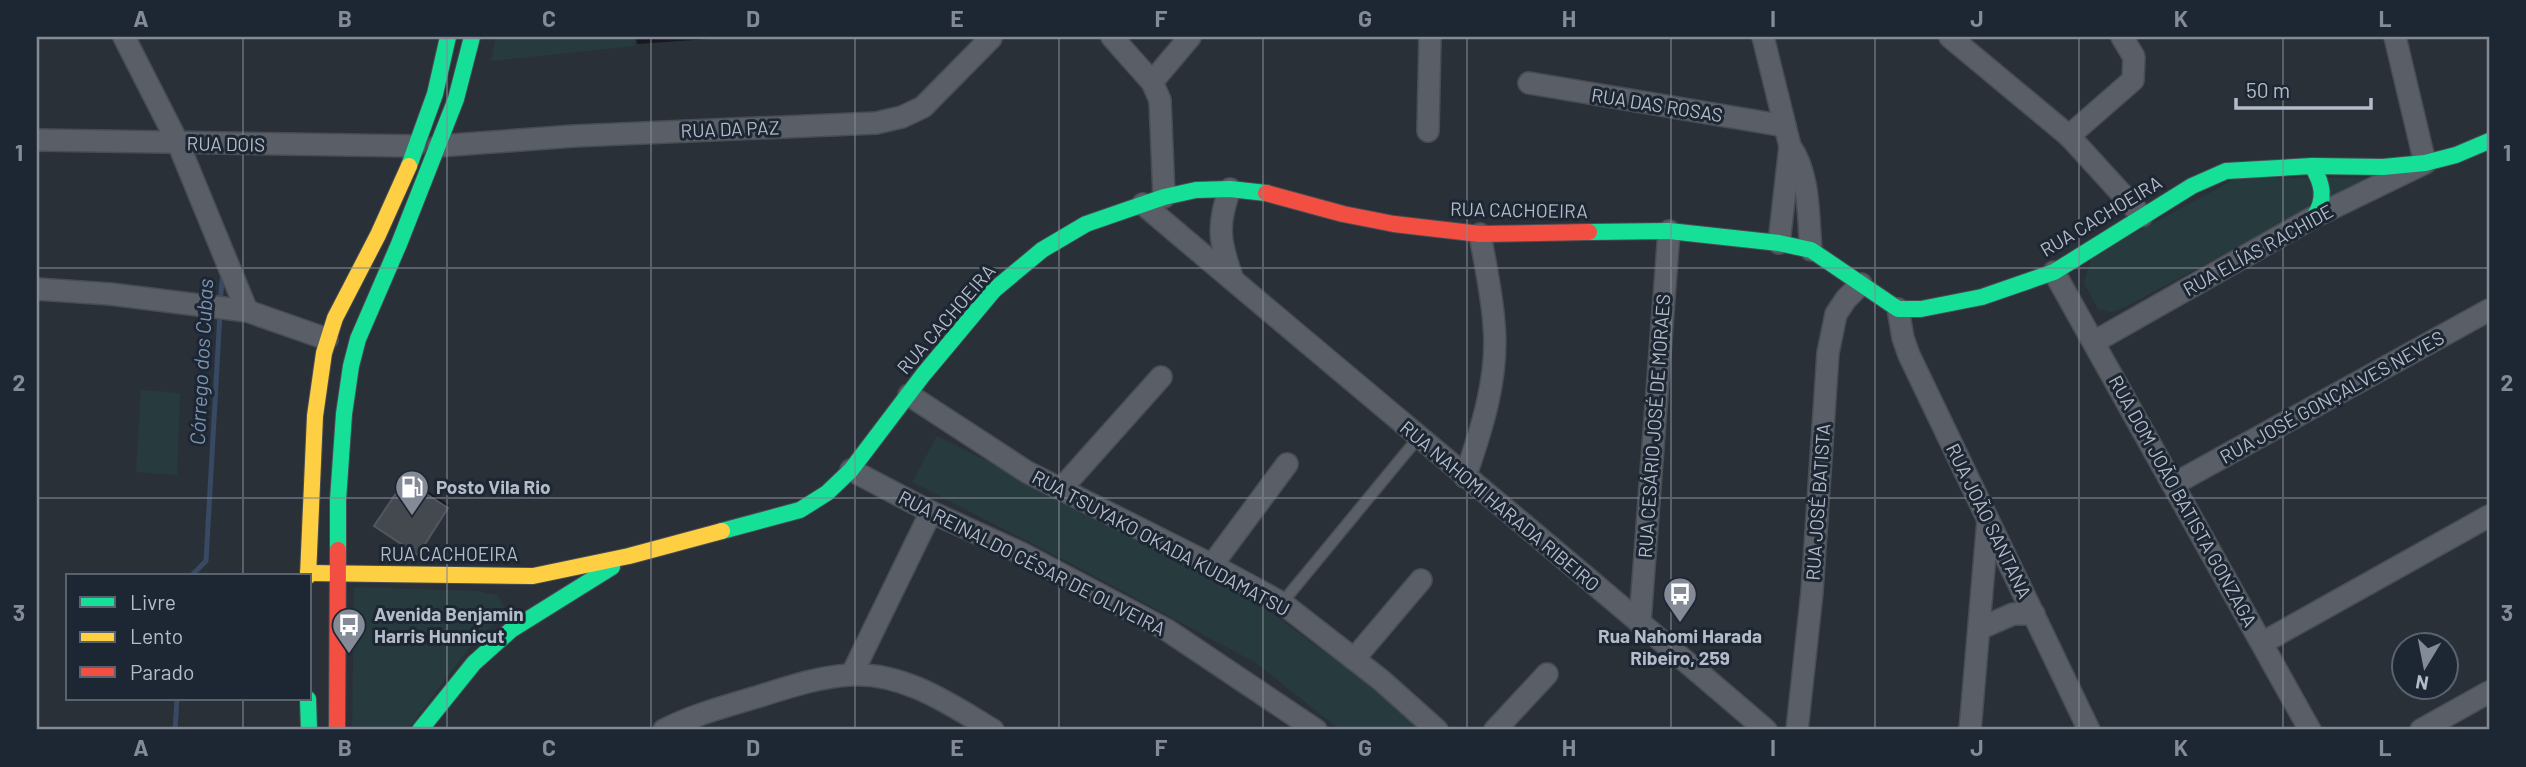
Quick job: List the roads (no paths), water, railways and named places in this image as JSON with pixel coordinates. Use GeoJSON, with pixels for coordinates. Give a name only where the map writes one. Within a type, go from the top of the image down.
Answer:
{"type":"FeatureCollection","features":[{"type":"Feature","properties":{"kind":"main road"},"geometry":{"type":"LineString","coordinates":[[303,574],[319,383],[327,339],[337,313],[370,250],[415,146],[433,99],[448,37]]}},
{"type":"Feature","properties":{"kind":"main road"},"geometry":{"type":"LineString","coordinates":[[337,730],[336,574],[344,414],[358,339],[456,99],[472,37]]}},
{"type":"Feature","properties":{"kind":"main road","name":"RUA CACHOEIRA"},"geometry":{"type":"LineString","coordinates":[[303,574],[533,576],[629,556],[800,510],[827,494],[851,470],[994,290],[1042,250],[1086,225],[1164,197],[1196,190],[1230,189],[1274,194],[1343,214],[1394,224],[1480,234],[1668,231],[1779,243],[1811,250],[1898,309],[1921,309],[1982,297],[2054,272],[2192,186],[2227,171],[2312,166],[2383,167],[2425,163],[2456,155],[2489,141]]}},
{"type":"Feature","properties":{"kind":"main road"},"geometry":{"type":"LineString","coordinates":[[2312,166],[2323,188],[2322,204],[2314,217]]}},
{"type":"Feature","properties":{"kind":"main road","name":"RUA CACHOEIRA"},"geometry":{"type":"LineString","coordinates":[[420,730],[474,663],[511,630],[629,556]]}},
{"type":"Feature","properties":{"kind":"main road"},"geometry":{"type":"LineString","coordinates":[[492,577],[512,584],[521,600],[511,630]]}},
{"type":"Feature","properties":{"kind":"main road"},"geometry":{"type":"LineString","coordinates":[[308,700],[309,730]]}},
{"type":"Feature","properties":{"kind":"street"},"geometry":{"type":"LineString","coordinates":[[124,37],[178,143],[247,311]]}},
{"type":"Feature","properties":{"kind":"street"},"geometry":{"type":"LineString","coordinates":[[1112,37],[1152,82],[1160,100],[1164,197]]}},
{"type":"Feature","properties":{"kind":"street"},"geometry":{"type":"LineString","coordinates":[[1152,82],[1190,37]]}},
{"type":"Feature","properties":{"kind":"street"},"geometry":{"type":"LineString","coordinates":[[1428,131],[1430,37]]}},
{"type":"Feature","properties":{"kind":"street"},"geometry":{"type":"LineString","coordinates":[[1763,37],[1787,136],[1803,174],[1811,250]]}},
{"type":"Feature","properties":{"kind":"street"},"geometry":{"type":"LineString","coordinates":[[1950,37],[2069,136],[2142,216]]}},
{"type":"Feature","properties":{"kind":"street"},"geometry":{"type":"LineString","coordinates":[[2069,136],[2133,80],[2134,58],[2122,37]]}},
{"type":"Feature","properties":{"kind":"street"},"geometry":{"type":"LineString","coordinates":[[2395,37],[2425,163]]}},
{"type":"Feature","properties":{"kind":"street","name":"RUA DA PAZ"},"geometry":{"type":"LineString","coordinates":[[438,146],[574,136],[876,123],[902,117],[923,107],[991,38]]}},
{"type":"Feature","properties":{"kind":"street","name":"RUA DAS ROSAS"},"geometry":{"type":"LineString","coordinates":[[1528,83],[1787,136]]}},
{"type":"Feature","properties":{"kind":"street"},"geometry":{"type":"LineString","coordinates":[[1779,243],[1787,136]]}},
{"type":"Feature","properties":{"kind":"street","name":"RUA DOIS"},"geometry":{"type":"LineString","coordinates":[[37,140],[415,146]]}},
{"type":"Feature","properties":{"kind":"street","name":"RUA ELÍAS RACHIDE"},"geometry":{"type":"LineString","coordinates":[[2094,342],[2314,217],[2425,163]]}},
{"type":"Feature","properties":{"kind":"street"},"geometry":{"type":"LineString","coordinates":[[1230,189],[1221,221],[1220,238],[1234,282]]}},
{"type":"Feature","properties":{"kind":"street","name":"RUA NAHOMI HARADA RIBEIRO"},"geometry":{"type":"LineString","coordinates":[[1143,204],[1766,730]]}},
{"type":"Feature","properties":{"kind":"street","name":"RUA CESÁRIO JOSÉ DE MORAES"},"geometry":{"type":"LineString","coordinates":[[1640,622],[1668,231]]}},
{"type":"Feature","properties":{"kind":"street"},"geometry":{"type":"LineString","coordinates":[[1465,477],[1480,434],[1492,377],[1495,326],[1480,234]]}},
{"type":"Feature","properties":{"kind":"street","name":"RUA DOM JOÃO BATISTA GONZAGA"},"geometry":{"type":"LineString","coordinates":[[2054,272],[2310,730]]}},
{"type":"Feature","properties":{"kind":"street","name":"RUA JOSÉ BATISTA"},"geometry":{"type":"LineString","coordinates":[[1797,730],[1812,592],[1828,354],[1836,314],[1861,284]]}},
{"type":"Feature","properties":{"kind":"street"},"geometry":{"type":"LineString","coordinates":[[37,289],[110,294],[247,311],[327,339]]}},
{"type":"Feature","properties":{"kind":"street","name":"RUA JOÃO SANTANA"},"geometry":{"type":"LineString","coordinates":[[1898,309],[1909,355],[2089,730]]}},
{"type":"Feature","properties":{"kind":"street","name":"RUA JOSÉ GONÇALVES NEVES"},"geometry":{"type":"LineString","coordinates":[[2174,484],[2489,310]]}},
{"type":"Feature","properties":{"kind":"street"},"geometry":{"type":"LineString","coordinates":[[1061,489],[1161,377]]}},
{"type":"Feature","properties":{"kind":"street","name":"RUA TSUYAKO OKADA KUDAMATSU"},"geometry":{"type":"LineString","coordinates":[[909,395],[1027,472],[1282,603],[1381,680],[1437,730]]}},
{"type":"Feature","properties":{"kind":"street"},"geometry":{"type":"LineString","coordinates":[[1212,565],[1287,464]]}},
{"type":"Feature","properties":{"kind":"street","name":"RUA REINALDO CÉSAR DE OLIVEIRA"},"geometry":{"type":"LineString","coordinates":[[851,470],[931,512],[1023,554],[1167,630],[1316,730]]}},
{"type":"Feature","properties":{"kind":"street"},"geometry":{"type":"LineString","coordinates":[[852,674],[931,512]]}},
{"type":"Feature","properties":{"kind":"street"},"geometry":{"type":"LineString","coordinates":[[2262,643],[2489,516]]}},
{"type":"Feature","properties":{"kind":"street"},"geometry":{"type":"LineString","coordinates":[[1970,730],[1988,518]]}},
{"type":"Feature","properties":{"kind":"street"},"geometry":{"type":"LineString","coordinates":[[1354,659],[1421,580]]}},
{"type":"Feature","properties":{"kind":"street"},"geometry":{"type":"LineString","coordinates":[[1979,629],[2012,614],[2034,614]]}},
{"type":"Feature","properties":{"kind":"street"},"geometry":{"type":"LineString","coordinates":[[664,730],[690,717],[817,679],[852,674],[883,677],[914,687],[947,702],[993,730]]}},
{"type":"Feature","properties":{"kind":"street"},"geometry":{"type":"LineString","coordinates":[[1495,730],[1547,674]]}},
{"type":"Feature","properties":{"kind":"street"},"geometry":{"type":"LineString","coordinates":[[2421,730],[2489,692]]}},
{"type":"Feature","properties":{"kind":"lane"},"geometry":{"type":"LineString","coordinates":[[1282,603],[1418,438]]}},
{"type":"Feature","properties":{"kind":"waterway","name":"Córrego dos Cubas"},"geometry":{"type":"LineString","coordinates":[[220,303],[223,271]]}},
{"type":"Feature","properties":{"kind":"waterway","name":"Córrego dos Cubas"},"geometry":{"type":"LineString","coordinates":[[193,574],[206,561],[220,313]]}},
{"type":"Feature","properties":{"kind":"waterway","name":"Córrego dos Cubas"},"geometry":{"type":"LineString","coordinates":[[175,730],[177,700]]}},
{"type":"Feature","properties":{"kind":"place","name":"Posto Vila Rio"},"geometry":{"type":"Point","coordinates":[412,517]}},
{"type":"Feature","properties":{"kind":"place","name":"Rua Nahomi Harada Ribeiro, 259"},"geometry":{"type":"Point","coordinates":[1680,624]}},
{"type":"Feature","properties":{"kind":"place","name":"Avenida Benjamin Harris Hunnicut"},"geometry":{"type":"Point","coordinates":[349,655]}}]}
